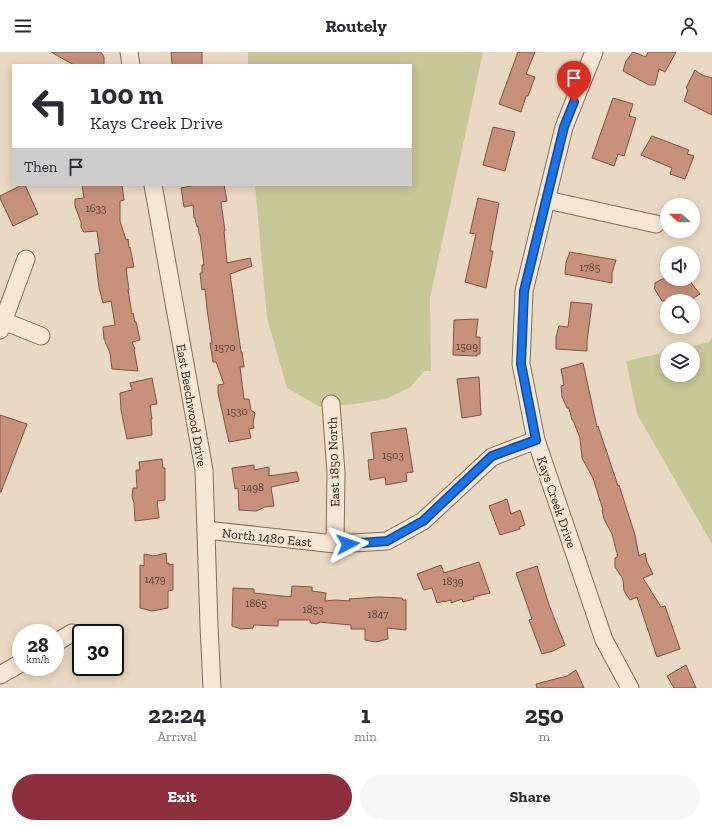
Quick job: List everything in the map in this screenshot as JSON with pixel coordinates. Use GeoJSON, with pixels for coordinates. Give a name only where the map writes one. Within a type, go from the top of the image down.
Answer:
{"type":"FeatureCollection","features":[{"type":"Feature","properties":{"kind":"street"},"geometry":{"type":"LineString","coordinates":[[129,52],[131,64]]}},
{"type":"Feature","properties":{"kind":"street","name":"Kays Creek Drive"},"geometry":{"type":"LineString","coordinates":[[594,52],[564,127],[524,291],[521,364],[536,440],[604,640],[630,688]]}},
{"type":"Feature","properties":{"kind":"street","name":"East Beechwood Drive"},"geometry":{"type":"LineString","coordinates":[[153,186],[204,470],[212,688]]}},
{"type":"Feature","properties":{"kind":"street"},"geometry":{"type":"LineString","coordinates":[[547,200],[656,224]]}},
{"type":"Feature","properties":{"kind":"street"},"geometry":{"type":"LineString","coordinates":[[26,259],[2,325],[41,336]]}},
{"type":"Feature","properties":{"kind":"street","name":"East 1850 North"},"geometry":{"type":"LineString","coordinates":[[331,404],[336,473],[335,544]]}},
{"type":"Feature","properties":{"kind":"street","name":"North 1480 East"},"geometry":{"type":"LineString","coordinates":[[206,530],[335,544],[387,541],[423,521],[492,456],[536,440]]}},
{"type":"Feature","properties":{"kind":"street"},"geometry":{"type":"LineString","coordinates":[[64,638],[72,633]]}},
{"type":"Feature","properties":{"kind":"street"},"geometry":{"type":"LineString","coordinates":[[0,675],[12,668]]}},
{"type":"Feature","properties":{"kind":"shaded area"},"geometry":{"type":"Polygon","coordinates":[[[248,52],[483,52],[430,298],[431,371],[424,371],[411,387],[386,399],[355,404],[320,407],[287,388],[267,318],[255,186],[412,186],[412,64],[248,64],[248,52]]]}},
{"type":"Feature","properties":{"kind":"shaded area"},"geometry":{"type":"Polygon","coordinates":[[[712,337],[712,544],[637,414],[626,361],[660,354],[660,382],[700,382],[700,344],[709,342],[712,337]]]}},
{"type":"Feature","properties":{"kind":"building"},"geometry":{"type":"Polygon","coordinates":[[[51,52],[101,52],[104,57],[104,64],[72,64],[51,52]]]}},
{"type":"Feature","properties":{"kind":"building"},"geometry":{"type":"Polygon","coordinates":[[[171,52],[202,52],[202,64],[172,64],[171,52]]]}},
{"type":"Feature","properties":{"kind":"building"},"geometry":{"type":"Polygon","coordinates":[[[518,52],[535,52],[526,74],[535,77],[528,96],[526,96],[521,112],[499,104],[518,52]]]}},
{"type":"Feature","properties":{"kind":"building"},"geometry":{"type":"Polygon","coordinates":[[[633,52],[646,57],[648,52],[676,52],[665,72],[659,69],[655,85],[649,85],[623,71],[626,61],[633,52]]]}},
{"type":"Feature","properties":{"kind":"building"},"geometry":{"type":"Polygon","coordinates":[[[695,70],[702,75],[712,78],[712,115],[684,101],[688,90],[686,88],[695,70]]]}},
{"type":"Feature","properties":{"kind":"building"},"geometry":{"type":"Polygon","coordinates":[[[613,98],[633,104],[629,116],[636,118],[624,156],[618,154],[614,166],[592,158],[613,98]]]}},
{"type":"Feature","properties":{"kind":"building"},"geometry":{"type":"Polygon","coordinates":[[[493,127],[515,132],[505,171],[483,165],[493,127]]]}},
{"type":"Feature","properties":{"kind":"building"},"geometry":{"type":"Polygon","coordinates":[[[652,136],[689,150],[687,154],[694,156],[685,179],[670,174],[672,168],[641,155],[652,136]]]}},
{"type":"Feature","properties":{"kind":"building"},"geometry":{"type":"Polygon","coordinates":[[[20,186],[25,186],[38,214],[13,226],[0,196],[20,186]]]}},
{"type":"Feature","properties":{"kind":"building"},"geometry":{"type":"Polygon","coordinates":[[[82,186],[122,186],[124,200],[120,201],[120,221],[126,240],[128,239],[134,267],[126,268],[132,314],[133,313],[136,322],[140,340],[132,342],[135,349],[138,371],[112,369],[110,353],[104,339],[103,327],[115,325],[111,301],[103,303],[99,288],[95,254],[100,253],[97,231],[84,232],[75,206],[75,199],[84,198],[82,186]]]}},
{"type":"Feature","properties":{"kind":"building"},"geometry":{"type":"Polygon","coordinates":[[[191,186],[224,186],[227,201],[221,202],[227,263],[250,258],[252,266],[230,274],[244,367],[240,367],[244,399],[249,399],[251,410],[255,413],[253,424],[254,428],[249,429],[251,438],[229,442],[218,393],[218,385],[224,384],[216,362],[213,362],[205,289],[202,290],[200,273],[202,273],[202,265],[204,265],[200,234],[194,218],[193,205],[184,207],[181,188],[191,186]]]}},
{"type":"Feature","properties":{"kind":"building"},"geometry":{"type":"Polygon","coordinates":[[[478,198],[499,203],[490,251],[493,251],[486,288],[465,282],[476,234],[470,233],[478,198]]]}},
{"type":"Feature","properties":{"kind":"building"},"geometry":{"type":"Polygon","coordinates":[[[570,252],[616,260],[612,273],[612,283],[565,274],[566,262],[570,252]]]}},
{"type":"Feature","properties":{"kind":"building"},"geometry":{"type":"Polygon","coordinates":[[[660,280],[660,286],[694,286],[700,294],[660,294],[660,298],[654,288],[655,283],[660,280]]]}},
{"type":"Feature","properties":{"kind":"building"},"geometry":{"type":"Polygon","coordinates":[[[571,302],[592,304],[587,351],[556,349],[556,337],[559,326],[568,327],[571,302]]]}},
{"type":"Feature","properties":{"kind":"building"},"geometry":{"type":"Polygon","coordinates":[[[478,319],[476,337],[480,337],[480,354],[477,354],[477,356],[453,355],[454,320],[478,319]]]}},
{"type":"Feature","properties":{"kind":"building"},"geometry":{"type":"Polygon","coordinates":[[[583,363],[597,427],[598,426],[618,486],[619,485],[635,535],[639,556],[645,553],[647,562],[653,574],[643,578],[661,607],[665,606],[680,649],[657,657],[637,597],[630,600],[624,591],[623,579],[615,567],[615,558],[618,557],[612,534],[604,519],[603,510],[593,478],[582,458],[580,438],[572,420],[569,408],[567,408],[562,397],[561,386],[564,385],[561,369],[583,363]]]}},
{"type":"Feature","properties":{"kind":"building"},"geometry":{"type":"Polygon","coordinates":[[[479,377],[481,415],[462,418],[457,379],[479,377]]]}},
{"type":"Feature","properties":{"kind":"building"},"geometry":{"type":"Polygon","coordinates":[[[152,378],[157,404],[150,405],[152,435],[127,439],[121,410],[120,393],[132,390],[130,383],[152,378]]]}},
{"type":"Feature","properties":{"kind":"building"},"geometry":{"type":"Polygon","coordinates":[[[0,415],[27,424],[1,492],[0,492],[0,415]]]}},
{"type":"Feature","properties":{"kind":"building"},"geometry":{"type":"Polygon","coordinates":[[[406,428],[413,472],[406,473],[407,481],[386,485],[385,477],[370,480],[368,460],[374,459],[371,433],[406,428]]]}},
{"type":"Feature","properties":{"kind":"building"},"geometry":{"type":"Polygon","coordinates":[[[162,459],[163,468],[165,468],[165,500],[157,501],[159,518],[135,521],[134,503],[132,497],[133,488],[137,488],[136,470],[140,470],[139,462],[162,459]]]}},
{"type":"Feature","properties":{"kind":"building"},"geometry":{"type":"Polygon","coordinates":[[[254,465],[254,470],[269,467],[269,476],[297,472],[299,481],[271,487],[274,506],[264,507],[256,511],[239,510],[238,488],[235,489],[232,468],[254,465]]]}},
{"type":"Feature","properties":{"kind":"building"},"geometry":{"type":"Polygon","coordinates":[[[507,499],[511,514],[520,510],[525,525],[519,527],[520,529],[500,535],[489,506],[507,499]]]}},
{"type":"Feature","properties":{"kind":"building"},"geometry":{"type":"Polygon","coordinates":[[[166,553],[167,564],[173,564],[173,590],[168,591],[168,608],[152,611],[140,608],[140,565],[144,566],[144,554],[154,556],[166,553]]]}},
{"type":"Feature","properties":{"kind":"building"},"geometry":{"type":"Polygon","coordinates":[[[479,562],[490,593],[473,597],[474,599],[463,602],[462,599],[451,603],[451,600],[437,603],[432,588],[424,590],[417,574],[441,565],[444,573],[479,562]]]}},
{"type":"Feature","properties":{"kind":"building"},"geometry":{"type":"Polygon","coordinates":[[[537,566],[549,605],[565,645],[553,651],[542,654],[529,620],[532,619],[516,573],[537,566]]]}},
{"type":"Feature","properties":{"kind":"building"},"geometry":{"type":"Polygon","coordinates":[[[292,586],[312,587],[312,591],[326,593],[325,601],[350,601],[349,599],[378,597],[402,598],[403,600],[406,600],[406,630],[387,628],[388,639],[376,642],[365,640],[365,629],[351,629],[351,625],[319,622],[317,624],[311,623],[310,620],[278,620],[278,626],[254,625],[253,628],[241,629],[232,626],[233,588],[254,589],[254,593],[291,597],[292,586]]]}},
{"type":"Feature","properties":{"kind":"building"},"geometry":{"type":"Polygon","coordinates":[[[686,665],[696,688],[674,688],[667,676],[686,665]]]}},
{"type":"Feature","properties":{"kind":"building"},"geometry":{"type":"Polygon","coordinates":[[[576,670],[584,688],[537,688],[536,684],[567,676],[576,670]]]}},
{"type":"Feature","properties":{"kind":"route"},"geometry":{"type":"LineString","coordinates":[[348,544],[387,541],[423,521],[492,456],[536,440],[521,364],[524,291],[564,127],[574,102]]}}]}
